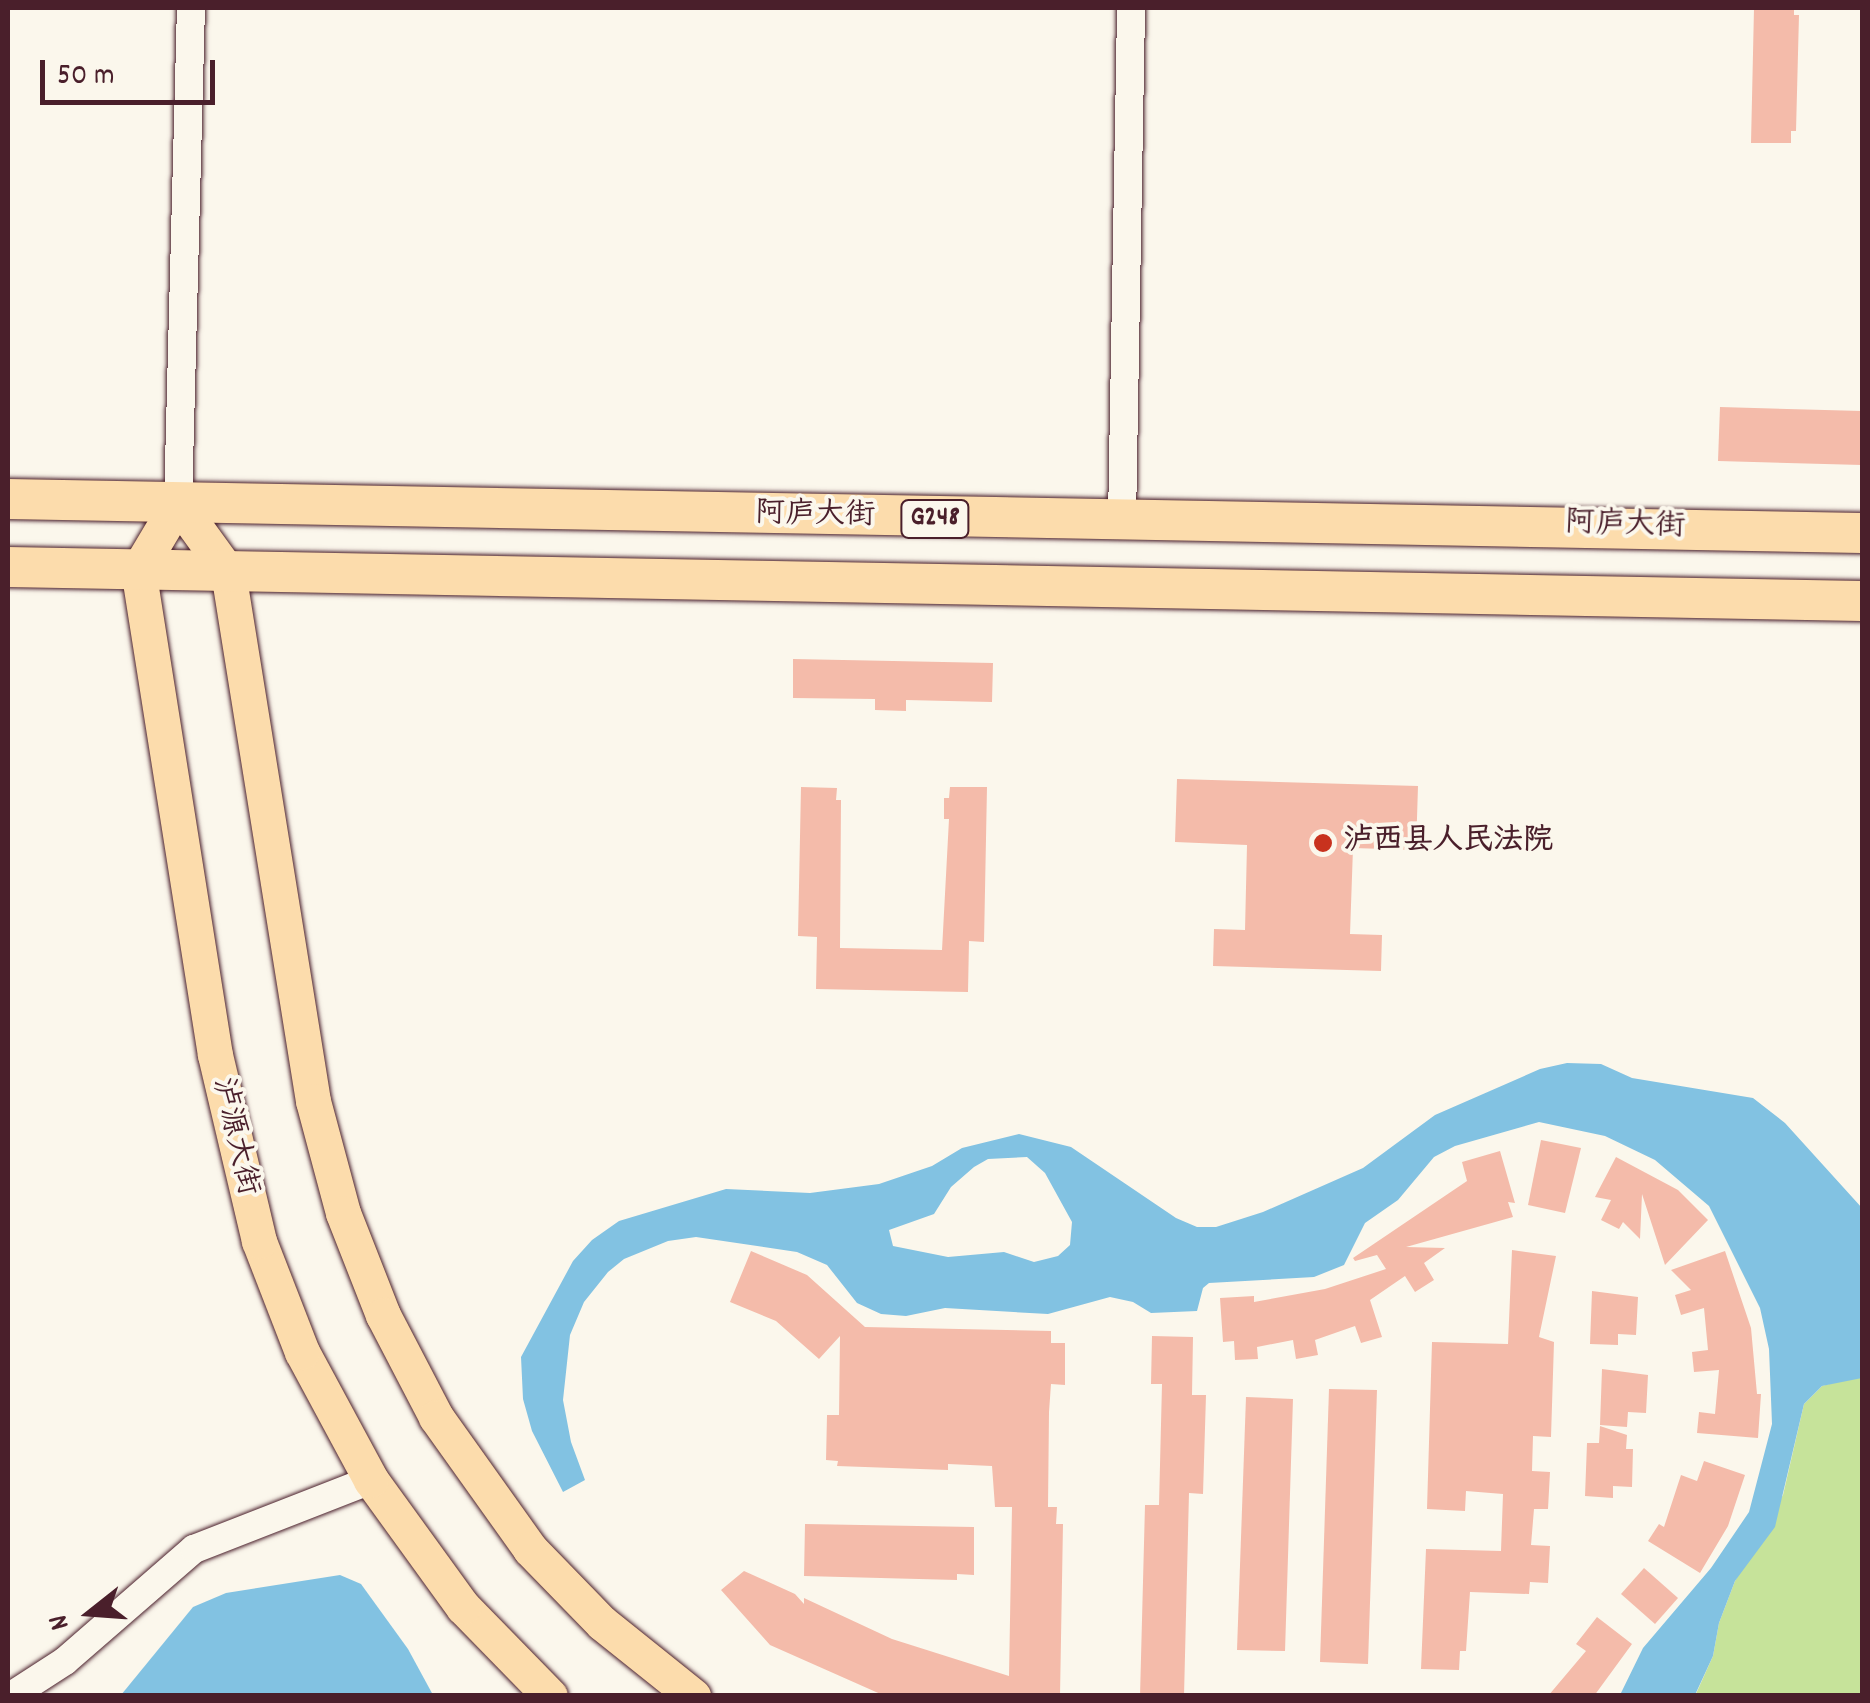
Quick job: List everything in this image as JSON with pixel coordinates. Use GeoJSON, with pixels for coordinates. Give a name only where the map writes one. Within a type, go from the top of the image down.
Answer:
{"type":"FeatureCollection","features":[{"type":"Feature","properties":{"kind":"highway","name":"阿庐大街"},"geometry":{"type":"LineString","coordinates":[[8,499],[1862,533]]}},
{"type":"Feature","properties":{"kind":"highway","name":"G248"},"geometry":{"type":"LineString","coordinates":[[8,567],[1862,601]]}},
{"type":"Feature","properties":{"kind":"main road"},"geometry":{"type":"LineString","coordinates":[[138,570],[178,503],[228,572],[313,1101],[362,1265],[408,1367],[498,1509],[602,1623],[693,1696]]}},
{"type":"Feature","properties":{"kind":"main road","name":"泸源大街"},"geometry":{"type":"LineString","coordinates":[[138,570],[215,1055],[242,1184],[302,1352],[371,1480],[463,1607],[550,1696]]}},
{"type":"Feature","properties":{"kind":"street"},"geometry":{"type":"LineString","coordinates":[[178,503],[191,8]]}},
{"type":"Feature","properties":{"kind":"street"},"geometry":{"type":"LineString","coordinates":[[1122,521],[1131,8]]}},
{"type":"Feature","properties":{"kind":"street"},"geometry":{"type":"LineString","coordinates":[[11,1696],[65,1661],[194,1550],[371,1480]]}},
{"type":"Feature","properties":{"kind":"green space"},"geometry":{"type":"Polygon","coordinates":[[[1862,1378],[1862,1695],[1695,1696],[1713,1656],[1719,1623],[1735,1581],[1783,1495],[1804,1404],[1822,1386],[1862,1378]]]}},
{"type":"Feature","properties":{"kind":"water"},"geometry":{"type":"Polygon","coordinates":[[[1567,1063],[1601,1064],[1632,1078],[1753,1098],[1785,1123],[1862,1208],[1862,1378],[1822,1386],[1804,1404],[1775,1527],[1735,1581],[1719,1623],[1713,1656],[1695,1695],[1620,1695],[1643,1648],[1711,1568],[1749,1512],[1772,1424],[1769,1349],[1760,1308],[1709,1206],[1655,1160],[1605,1136],[1539,1122],[1455,1146],[1434,1157],[1398,1200],[1365,1223],[1344,1265],[1314,1277],[1209,1283],[1203,1288],[1197,1311],[1151,1313],[1133,1302],[1110,1297],[1048,1314],[945,1308],[906,1316],[881,1314],[857,1303],[827,1265],[797,1252],[696,1237],[668,1241],[624,1259],[608,1272],[584,1302],[570,1335],[563,1400],[571,1442],[585,1480],[563,1492],[532,1431],[523,1399],[521,1357],[573,1261],[592,1240],[619,1221],[726,1189],[810,1193],[879,1184],[932,1166],[962,1148],[1019,1134],[1071,1147],[1176,1218],[1197,1227],[1216,1227],[1263,1212],[1363,1168],[1435,1115],[1540,1069],[1567,1063]],[[1027,1157],[988,1159],[951,1187],[934,1214],[889,1230],[893,1246],[948,1257],[1004,1252],[1034,1262],[1058,1256],[1070,1245],[1072,1222],[1045,1173],[1027,1157]]]}},
{"type":"Feature","properties":{"kind":"water"},"geometry":{"type":"Polygon","coordinates":[[[340,1575],[361,1584],[408,1649],[433,1695],[121,1695],[193,1607],[226,1593],[340,1575]]]}},
{"type":"Feature","properties":{"kind":"building"},"geometry":{"type":"Polygon","coordinates":[[[1754,8],[1794,8],[1794,15],[1799,15],[1796,131],[1791,131],[1791,143],[1751,143],[1754,8]]]}},
{"type":"Feature","properties":{"kind":"building"},"geometry":{"type":"Polygon","coordinates":[[[1720,407],[1862,411],[1862,465],[1718,461],[1720,407]]]}},
{"type":"Feature","properties":{"kind":"building"},"geometry":{"type":"Polygon","coordinates":[[[793,659],[993,663],[992,702],[906,700],[906,711],[875,710],[875,699],[793,698],[793,659]]]}},
{"type":"Feature","properties":{"kind":"building"},"geometry":{"type":"Polygon","coordinates":[[[1177,779],[1418,786],[1416,850],[1353,848],[1350,934],[1382,935],[1381,971],[1213,966],[1214,929],[1245,930],[1247,845],[1175,842],[1177,779]]]}},
{"type":"Feature","properties":{"kind":"building"},"geometry":{"type":"Polygon","coordinates":[[[801,787],[837,788],[836,800],[841,800],[840,948],[942,950],[949,819],[944,819],[944,798],[949,798],[950,787],[987,787],[984,942],[969,941],[968,992],[816,989],[817,937],[798,936],[801,787]]]}},
{"type":"Feature","properties":{"kind":"building"},"geometry":{"type":"Polygon","coordinates":[[[1541,1140],[1581,1148],[1565,1213],[1528,1205],[1541,1140]]]}},
{"type":"Feature","properties":{"kind":"building"},"geometry":{"type":"Polygon","coordinates":[[[1500,1151],[1515,1203],[1508,1202],[1513,1217],[1406,1247],[1445,1248],[1424,1263],[1434,1280],[1415,1292],[1405,1276],[1370,1300],[1382,1337],[1361,1343],[1355,1326],[1315,1340],[1318,1355],[1296,1359],[1293,1340],[1257,1347],[1258,1359],[1235,1360],[1234,1341],[1223,1342],[1220,1298],[1254,1296],[1254,1302],[1325,1289],[1386,1269],[1377,1255],[1355,1261],[1353,1258],[1467,1181],[1462,1162],[1500,1151]]]}},
{"type":"Feature","properties":{"kind":"building"},"geometry":{"type":"Polygon","coordinates":[[[1616,1157],[1678,1190],[1708,1220],[1665,1265],[1642,1194],[1640,1239],[1623,1222],[1619,1229],[1601,1220],[1611,1200],[1595,1197],[1616,1157]]]}},
{"type":"Feature","properties":{"kind":"building"},"geometry":{"type":"Polygon","coordinates":[[[1512,1250],[1556,1256],[1539,1337],[1554,1342],[1551,1437],[1533,1436],[1532,1471],[1550,1472],[1548,1509],[1534,1509],[1531,1545],[1550,1546],[1548,1583],[1530,1582],[1529,1594],[1470,1592],[1466,1651],[1460,1651],[1459,1670],[1421,1669],[1426,1549],[1501,1551],[1503,1494],[1466,1491],[1465,1511],[1427,1509],[1432,1342],[1508,1344],[1512,1250]]]}},
{"type":"Feature","properties":{"kind":"building"},"geometry":{"type":"Polygon","coordinates":[[[751,1251],[807,1275],[865,1327],[1051,1331],[1051,1343],[1065,1343],[1065,1385],[1051,1384],[1049,1412],[1048,1507],[1057,1507],[1056,1524],[1063,1524],[1060,1696],[885,1696],[770,1645],[721,1590],[744,1571],[795,1594],[804,1604],[804,1598],[892,1639],[1009,1676],[1012,1507],[995,1507],[992,1466],[948,1464],[948,1470],[837,1466],[838,1461],[826,1460],[827,1415],[839,1415],[840,1336],[819,1359],[776,1321],[730,1302],[751,1251]]]}},
{"type":"Feature","properties":{"kind":"building"},"geometry":{"type":"Polygon","coordinates":[[[1725,1251],[1751,1328],[1757,1394],[1761,1394],[1758,1438],[1697,1433],[1699,1412],[1715,1414],[1719,1370],[1694,1372],[1692,1352],[1708,1350],[1704,1308],[1681,1315],[1675,1295],[1691,1290],[1671,1270],[1725,1251]]]}},
{"type":"Feature","properties":{"kind":"building"},"geometry":{"type":"Polygon","coordinates":[[[1592,1291],[1638,1297],[1636,1335],[1618,1334],[1618,1345],[1590,1344],[1592,1291]]]}},
{"type":"Feature","properties":{"kind":"building"},"geometry":{"type":"Polygon","coordinates":[[[1152,1336],[1193,1337],[1192,1395],[1206,1395],[1203,1494],[1189,1493],[1184,1696],[1140,1696],[1145,1505],[1159,1505],[1162,1384],[1151,1384],[1152,1336]]]}},
{"type":"Feature","properties":{"kind":"building"},"geometry":{"type":"Polygon","coordinates":[[[1602,1369],[1648,1375],[1646,1413],[1628,1412],[1627,1427],[1600,1425],[1602,1369]]]}},
{"type":"Feature","properties":{"kind":"building"},"geometry":{"type":"Polygon","coordinates":[[[1329,1389],[1377,1390],[1368,1664],[1320,1662],[1329,1389]]]}},
{"type":"Feature","properties":{"kind":"building"},"geometry":{"type":"Polygon","coordinates":[[[1246,1397],[1293,1399],[1285,1651],[1237,1650],[1246,1397]]]}},
{"type":"Feature","properties":{"kind":"building"},"geometry":{"type":"Polygon","coordinates":[[[1600,1426],[1627,1435],[1626,1449],[1633,1449],[1632,1487],[1613,1486],[1613,1498],[1585,1496],[1587,1443],[1599,1443],[1600,1426]]]}},
{"type":"Feature","properties":{"kind":"building"},"geometry":{"type":"Polygon","coordinates":[[[1704,1461],[1745,1475],[1728,1526],[1700,1573],[1648,1541],[1659,1524],[1664,1527],[1681,1475],[1697,1481],[1704,1461]]]}},
{"type":"Feature","properties":{"kind":"building"},"geometry":{"type":"Polygon","coordinates":[[[805,1524],[974,1527],[974,1575],[957,1574],[957,1580],[804,1576],[805,1524]]]}},
{"type":"Feature","properties":{"kind":"building"},"geometry":{"type":"Polygon","coordinates":[[[1644,1568],[1678,1598],[1655,1624],[1621,1594],[1644,1568]]]}},
{"type":"Feature","properties":{"kind":"building"},"geometry":{"type":"Polygon","coordinates":[[[1597,1617],[1632,1644],[1594,1696],[1548,1696],[1586,1651],[1576,1644],[1597,1617]]]}},
{"type":"Feature","properties":{"kind":"place","name":"泸西县人民法院"},"geometry":{"type":"Point","coordinates":[1323,843]}}]}
